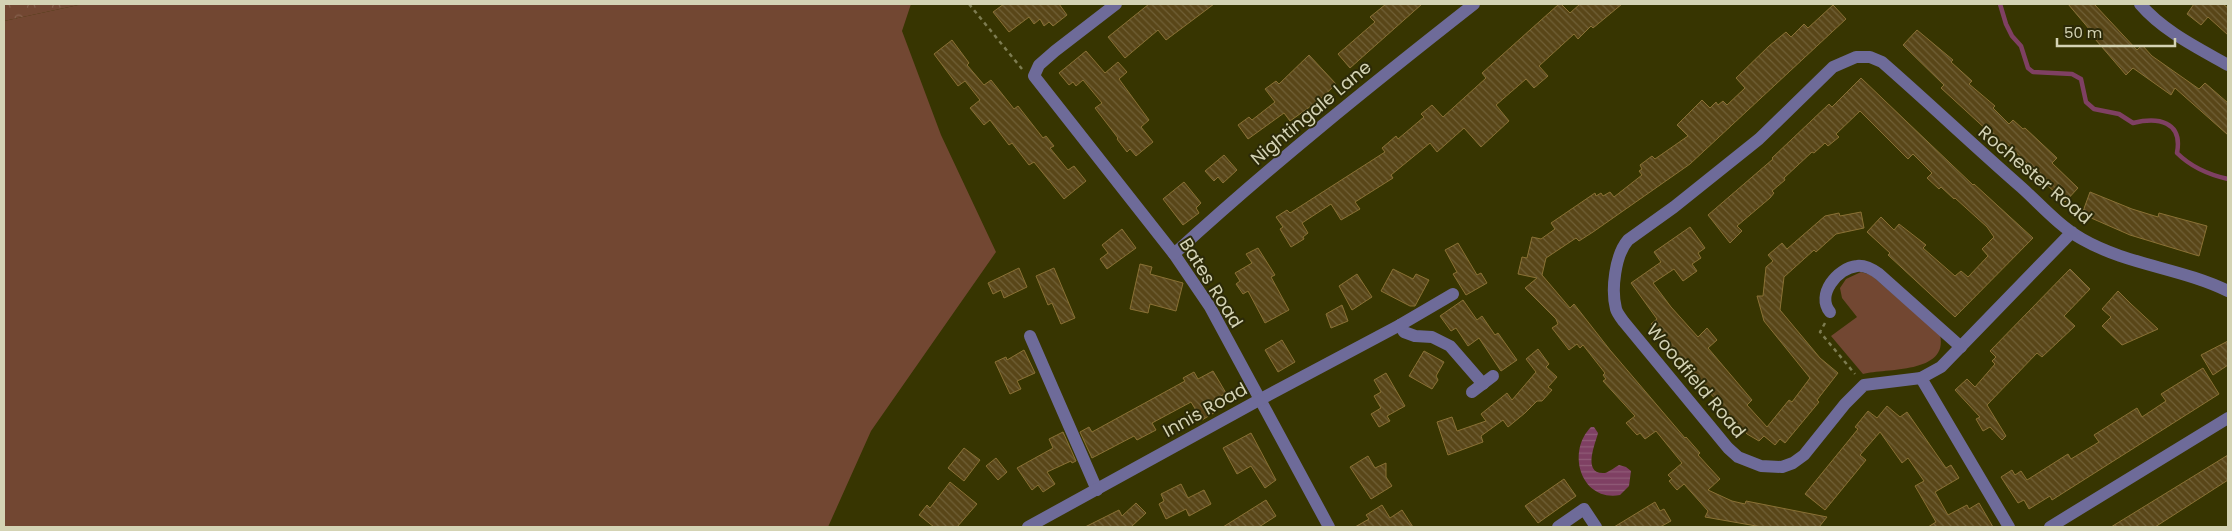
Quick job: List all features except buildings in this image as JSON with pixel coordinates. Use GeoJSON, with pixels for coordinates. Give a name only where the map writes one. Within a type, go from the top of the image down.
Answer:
{"type":"FeatureCollection","features":[{"type":"Feature","properties":{"kind":"street"},"geometry":{"type":"LineString","coordinates":[[1034,76],[1039,65],[1116,4]]}},
{"type":"Feature","properties":{"kind":"street","name":"Nightingale Lane"},"geometry":{"type":"LineString","coordinates":[[1174,254],[1218,213],[1353,100],[1474,4]]}},
{"type":"Feature","properties":{"kind":"street"},"geometry":{"type":"LineString","coordinates":[[2140,4],[2159,22],[2228,65]]}},
{"type":"Feature","properties":{"kind":"street","name":"Woodfield Road"},"geometry":{"type":"LineString","coordinates":[[1864,385],[1845,404],[1804,455],[1793,463],[1782,467],[1761,466],[1748,462],[1738,457],[1728,448],[1624,322],[1616,310],[1614,296],[1622,246],[1628,240],[1674,207],[1759,139],[1833,67],[1856,57],[1870,57]]}},
{"type":"Feature","properties":{"kind":"street","name":"Rochester Road"},"geometry":{"type":"LineString","coordinates":[[1870,57],[1882,62],[1968,141],[2072,232],[2106,251],[2205,280],[2228,291]]}},
{"type":"Feature","properties":{"kind":"street","name":"Bates Road"},"geometry":{"type":"LineString","coordinates":[[1034,76],[1174,254],[1210,307],[1329,527]]}},
{"type":"Feature","properties":{"kind":"street"},"geometry":{"type":"LineString","coordinates":[[1864,385],[1921,378],[1942,367],[2072,232]]}},
{"type":"Feature","properties":{"kind":"street"},"geometry":{"type":"LineString","coordinates":[[1830,312],[1824,303],[1824,297],[1831,283],[1847,269],[1863,266],[1879,274],[1961,347]]}},
{"type":"Feature","properties":{"kind":"street","name":"Innis Road"},"geometry":{"type":"LineString","coordinates":[[1028,527],[1400,325],[1453,294]]}},
{"type":"Feature","properties":{"kind":"street"},"geometry":{"type":"LineString","coordinates":[[1400,325],[1404,332],[1415,336],[1432,337],[1450,346],[1488,380],[1472,392]]}},
{"type":"Feature","properties":{"kind":"street"},"geometry":{"type":"LineString","coordinates":[[1030,336],[1097,490]]}},
{"type":"Feature","properties":{"kind":"street"},"geometry":{"type":"LineString","coordinates":[[1921,378],[2009,527]]}},
{"type":"Feature","properties":{"kind":"street"},"geometry":{"type":"LineString","coordinates":[[2050,527],[2228,418]]}},
{"type":"Feature","properties":{"kind":"street"},"geometry":{"type":"LineString","coordinates":[[1558,526],[1584,509],[1596,527]]}},
{"type":"Feature","properties":{"kind":"path"},"geometry":{"type":"LineString","coordinates":[[969,4],[1025,73],[1034,76]]}},
{"type":"Feature","properties":{"kind":"path"},"geometry":{"type":"LineString","coordinates":[[1830,312],[1820,332],[1864,385]]}},
{"type":"Feature","properties":{"kind":"green space"},"geometry":{"type":"Polygon","coordinates":[[[4,4],[83,4],[4,21],[4,4]]]}},
{"type":"Feature","properties":{"kind":"green space"},"geometry":{"type":"Polygon","coordinates":[[[83,4],[911,4],[902,31],[941,135],[996,252],[871,431],[828,527],[4,527],[4,21],[83,4]]]}},
{"type":"Feature","properties":{"kind":"green space"},"geometry":{"type":"Polygon","coordinates":[[[1861,272],[1871,275],[1940,335],[1940,348],[1935,357],[1926,363],[1914,367],[1863,374],[1831,336],[1857,317],[1842,298],[1840,288],[1846,279],[1861,272]]]}},
{"type":"Feature","properties":{"kind":"shaded area"},"geometry":{"type":"Polygon","coordinates":[[[1591,427],[1594,427],[1598,433],[1592,457],[1594,469],[1605,473],[1619,465],[1631,471],[1629,486],[1620,495],[1607,495],[1596,491],[1587,483],[1581,473],[1580,449],[1583,437],[1591,427]]]}},
{"type":"Feature","properties":{"kind":"waterway"},"geometry":{"type":"LineString","coordinates":[[2000,4],[2006,24],[2012,36],[2021,46],[2028,68],[2033,72],[2072,74],[2081,79],[2086,102],[2094,109],[2119,114],[2133,123],[2159,121],[2167,124],[2176,134],[2178,142],[2177,153],[2182,158],[2201,170],[2228,179]]}}]}
